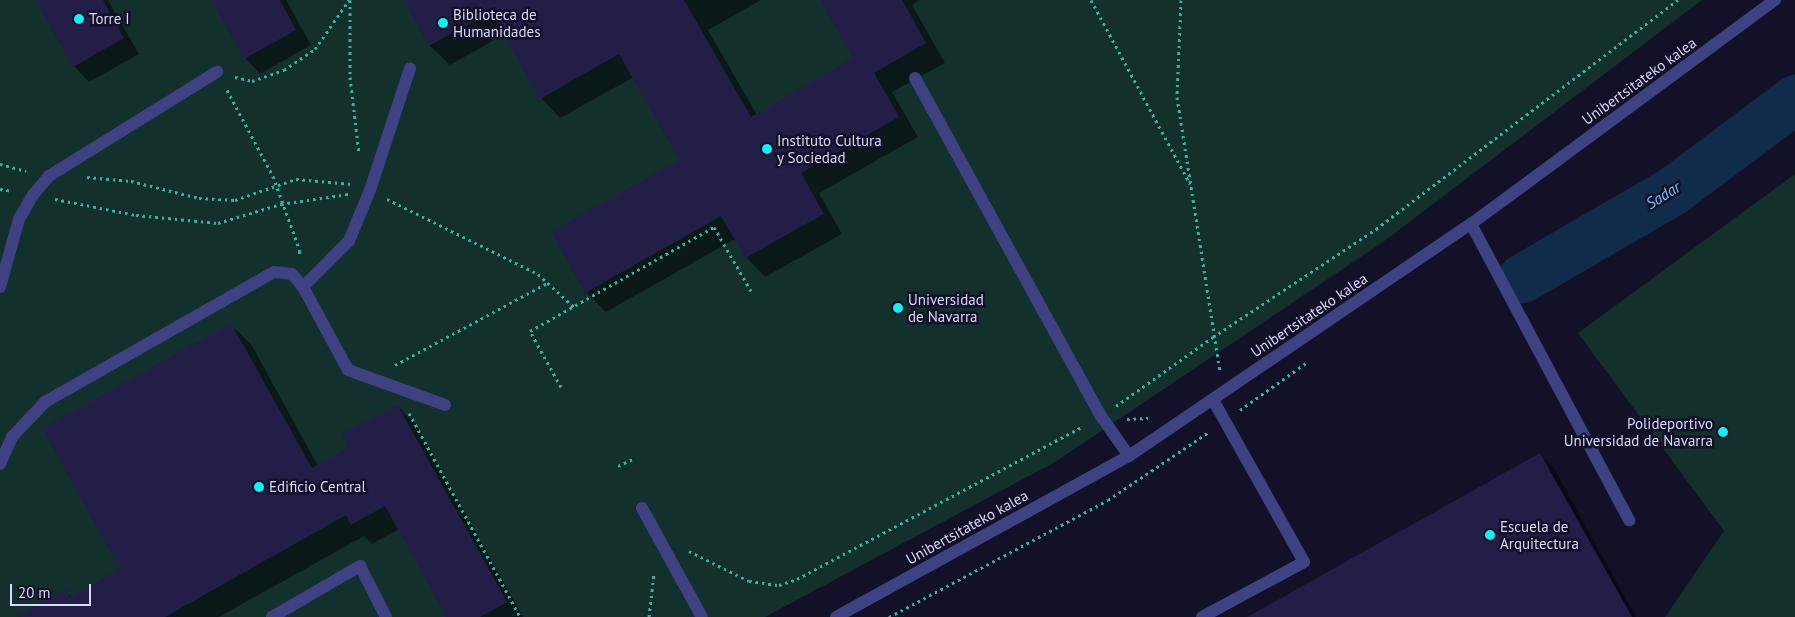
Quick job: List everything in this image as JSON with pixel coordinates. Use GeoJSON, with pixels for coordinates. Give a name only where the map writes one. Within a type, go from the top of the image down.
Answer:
{"type":"FeatureCollection","features":[{"type":"Feature","properties":{"kind":"street","name":"Unibertsitateko kalea"},"geometry":{"type":"LineString","coordinates":[[836,617],[1129,456],[1471,224],[1776,0]]}},
{"type":"Feature","properties":{"kind":"street"},"geometry":{"type":"LineString","coordinates":[[303,287],[349,241],[370,190],[410,68]]}},
{"type":"Feature","properties":{"kind":"street"},"geometry":{"type":"LineString","coordinates":[[0,287],[19,220],[33,195],[49,176],[218,72]]}},
{"type":"Feature","properties":{"kind":"street"},"geometry":{"type":"LineString","coordinates":[[915,78],[1102,416],[1129,456]]}},
{"type":"Feature","properties":{"kind":"street"},"geometry":{"type":"LineString","coordinates":[[1471,224],[1628,520]]}},
{"type":"Feature","properties":{"kind":"street"},"geometry":{"type":"LineString","coordinates":[[0,464],[12,437],[45,402],[274,272],[292,274],[303,287],[348,370],[445,405]]}},
{"type":"Feature","properties":{"kind":"street"},"geometry":{"type":"LineString","coordinates":[[1202,617],[1304,562],[1213,400]]}},
{"type":"Feature","properties":{"kind":"street"},"geometry":{"type":"LineString","coordinates":[[642,508],[702,617]]}},
{"type":"Feature","properties":{"kind":"street"},"geometry":{"type":"LineString","coordinates":[[272,617],[360,566],[386,617]]}},
{"type":"Feature","properties":{"kind":"path"},"geometry":{"type":"LineString","coordinates":[[218,72],[252,81],[284,70],[316,49],[350,0]]}},
{"type":"Feature","properties":{"kind":"path"},"geometry":{"type":"LineString","coordinates":[[350,0],[350,77],[361,170],[370,190]]}},
{"type":"Feature","properties":{"kind":"path"},"geometry":{"type":"LineString","coordinates":[[1091,0],[1192,187]]}},
{"type":"Feature","properties":{"kind":"path"},"geometry":{"type":"LineString","coordinates":[[1181,0],[1177,97],[1213,337],[1221,375],[1229,369]]}},
{"type":"Feature","properties":{"kind":"path"},"geometry":{"type":"LineString","coordinates":[[687,549],[749,581],[779,585],[797,579],[1102,416],[1213,337],[1376,229],[1678,0]]}},
{"type":"Feature","properties":{"kind":"path"},"geometry":{"type":"LineString","coordinates":[[218,72],[276,184],[281,204],[300,251],[292,274]]}},
{"type":"Feature","properties":{"kind":"path"},"geometry":{"type":"LineString","coordinates":[[0,164],[49,176]]}},
{"type":"Feature","properties":{"kind":"path"},"geometry":{"type":"LineString","coordinates":[[84,177],[131,181],[199,198],[235,200],[251,196],[276,184],[296,179],[328,181],[370,190],[548,282],[574,307]]}},
{"type":"Feature","properties":{"kind":"path"},"geometry":{"type":"LineString","coordinates":[[0,189],[136,215],[218,223],[281,204],[370,190]]}},
{"type":"Feature","properties":{"kind":"path"},"geometry":{"type":"LineString","coordinates":[[561,387],[530,332],[714,227],[751,291]]}},
{"type":"Feature","properties":{"kind":"path"},"geometry":{"type":"LineString","coordinates":[[370,378],[548,282]]}},
{"type":"Feature","properties":{"kind":"path"},"geometry":{"type":"LineString","coordinates":[[395,387],[520,617]]}},
{"type":"Feature","properties":{"kind":"path"},"geometry":{"type":"LineString","coordinates":[[1102,416],[1154,418]]}},
{"type":"Feature","properties":{"kind":"path"},"geometry":{"type":"LineString","coordinates":[[618,466],[635,458]]}},
{"type":"Feature","properties":{"kind":"green space","name":"Universidad de Navarra"},"geometry":{"type":"Polygon","coordinates":[[[0,0],[1702,0],[1383,242],[1055,462],[765,617],[0,617],[0,0]]]}},
{"type":"Feature","properties":{"kind":"green space","name":"Polideportivo Universidad de Navarra"},"geometry":{"type":"Polygon","coordinates":[[[1795,174],[1795,617],[1665,617],[1724,531],[1578,333],[1795,174]]]}},
{"type":"Feature","properties":{"kind":"building","name":"Torre I"},"geometry":{"type":"Polygon","coordinates":[[[35,0],[103,0],[124,38],[73,67],[35,0]]]}},
{"type":"Feature","properties":{"kind":"building"},"geometry":{"type":"Polygon","coordinates":[[[211,0],[280,0],[296,30],[244,59],[211,0]]]}},
{"type":"Feature","properties":{"kind":"building","name":"Instituto Cultura y Sociedad"},"geometry":{"type":"Polygon","coordinates":[[[403,0],[684,0],[751,117],[853,58],[820,0],[902,0],[926,43],[874,73],[899,117],[801,173],[824,214],[745,258],[721,216],[585,293],[551,232],[679,160],[619,54],[540,99],[491,12],[429,46],[403,0]]]}},
{"type":"Feature","properties":{"kind":"building","name":"Edificio Central"},"geometry":{"type":"Polygon","coordinates":[[[231,323],[312,468],[349,447],[342,434],[397,404],[507,602],[480,617],[446,617],[385,506],[351,525],[346,515],[165,617],[16,617],[66,589],[70,597],[120,569],[42,429],[231,323]]]}},
{"type":"Feature","properties":{"kind":"building","name":"Escuela de Arquitectura"},"geometry":{"type":"Polygon","coordinates":[[[1540,453],[1632,617],[1247,617],[1540,453]]]}},
{"type":"Feature","properties":{"kind":"waterway","name":"Sadar"},"geometry":{"type":"LineString","coordinates":[[1522,278],[1672,191],[1795,99]]}},
{"type":"Feature","properties":{"kind":"place","name":"Torre I"},"geometry":{"type":"Point","coordinates":[79,19]}},
{"type":"Feature","properties":{"kind":"place","name":"Biblioteca de Humanidades"},"geometry":{"type":"Point","coordinates":[443,23]}},
{"type":"Feature","properties":{"kind":"place","name":"Instituto Cultura y Sociedad"},"geometry":{"type":"Point","coordinates":[767,149]}},
{"type":"Feature","properties":{"kind":"place","name":"Universidad de Navarra"},"geometry":{"type":"Point","coordinates":[898,308]}},
{"type":"Feature","properties":{"kind":"place","name":"Polideportivo Universidad de Navarra"},"geometry":{"type":"Point","coordinates":[1723,432]}},
{"type":"Feature","properties":{"kind":"place","name":"Edificio Central"},"geometry":{"type":"Point","coordinates":[259,487]}},
{"type":"Feature","properties":{"kind":"place","name":"Escuela de Arquitectura"},"geometry":{"type":"Point","coordinates":[1490,535]}}]}
